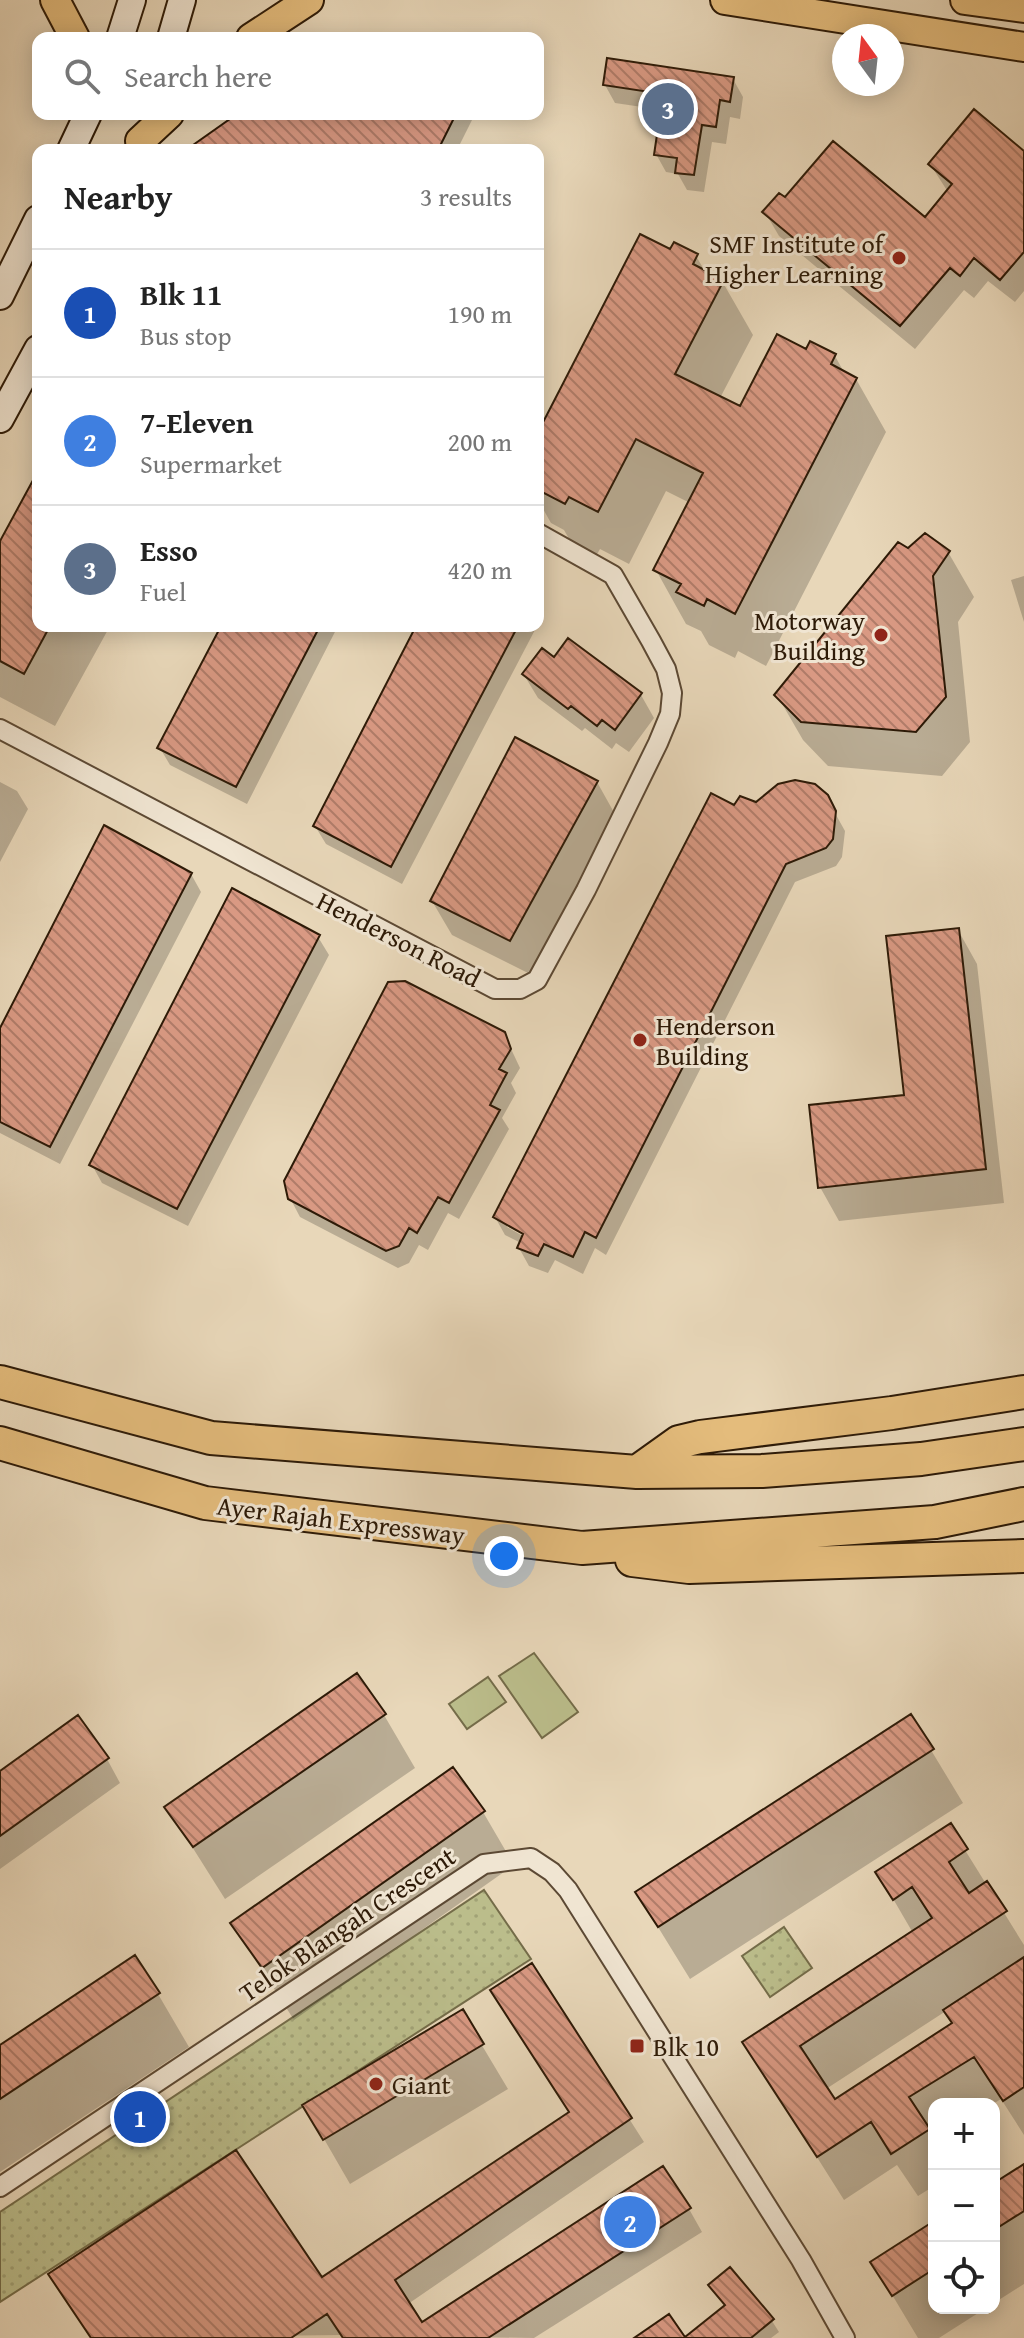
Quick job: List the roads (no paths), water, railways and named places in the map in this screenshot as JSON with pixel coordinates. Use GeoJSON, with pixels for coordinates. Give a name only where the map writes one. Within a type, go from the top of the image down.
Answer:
{"type":"FeatureCollection","features":[{"type":"Feature","properties":{"kind":"highway"},"geometry":{"type":"LineString","coordinates":[[0,1382],[211,1438],[637,1472],[762,1471],[921,1459],[1024,1444]]}},
{"type":"Feature","properties":{"kind":"highway"},"geometry":{"type":"LineString","coordinates":[[637,1472],[679,1442],[700,1437],[892,1413],[1024,1392]]}},
{"type":"Feature","properties":{"kind":"highway","name":"Ayer Rajah Expressway"},"geometry":{"type":"LineString","coordinates":[[0,1443],[205,1503],[582,1548],[935,1522],[1024,1504]]}},
{"type":"Feature","properties":{"kind":"highway"},"geometry":{"type":"LineString","coordinates":[[582,1548],[610,1557],[689,1567],[1024,1556]]}},
{"type":"Feature","properties":{"kind":"main road"},"geometry":{"type":"LineString","coordinates":[[55,0],[72,32]]}},
{"type":"Feature","properties":{"kind":"main road"},"geometry":{"type":"LineString","coordinates":[[122,32],[132,0]]}},
{"type":"Feature","properties":{"kind":"main road"},"geometry":{"type":"LineString","coordinates":[[173,32],[182,0]]}},
{"type":"Feature","properties":{"kind":"main road"},"geometry":{"type":"LineString","coordinates":[[260,32],[309,0]]}},
{"type":"Feature","properties":{"kind":"main road"},"geometry":{"type":"LineString","coordinates":[[725,0],[1024,47]]}},
{"type":"Feature","properties":{"kind":"main road"},"geometry":{"type":"LineString","coordinates":[[965,0],[1024,8]]}},
{"type":"Feature","properties":{"kind":"main road"},"geometry":{"type":"LineString","coordinates":[[74,144],[85,120]]}},
{"type":"Feature","properties":{"kind":"main road"},"geometry":{"type":"LineString","coordinates":[[139,144],[146,120]]}},
{"type":"Feature","properties":{"kind":"main road"},"geometry":{"type":"LineString","coordinates":[[140,144],[163,120]]}},
{"type":"Feature","properties":{"kind":"main road"},"geometry":{"type":"LineString","coordinates":[[0,296],[32,231]]}},
{"type":"Feature","properties":{"kind":"main road"},"geometry":{"type":"LineString","coordinates":[[0,419],[32,360]]}},
{"type":"Feature","properties":{"kind":"street","name":"Henderson Road"},"geometry":{"type":"LineString","coordinates":[[0,729],[495,989],[520,989],[537,980],[568,926],[658,743],[670,714],[672,693],[666,669],[613,575],[544,536]]}},
{"type":"Feature","properties":{"kind":"street","name":"Telok Blangah Crescent"},"geometry":{"type":"LineString","coordinates":[[0,2187],[484,1864],[531,1858],[552,1872],[568,1890],[794,2249],[845,2338]]}},
{"type":"Feature","properties":{"kind":"place","name":"Esso"},"geometry":{"type":"Point","coordinates":[668,109]}},
{"type":"Feature","properties":{"kind":"place","name":"SMF Institute of Higher Learning"},"geometry":{"type":"Point","coordinates":[899,258]}},
{"type":"Feature","properties":{"kind":"place","name":"Motorway Building"},"geometry":{"type":"Point","coordinates":[881,635]}},
{"type":"Feature","properties":{"kind":"place","name":"Henderson Building"},"geometry":{"type":"Point","coordinates":[640,1040]}},
{"type":"Feature","properties":{"kind":"place","name":"Blk 10"},"geometry":{"type":"Point","coordinates":[637,2046]}},
{"type":"Feature","properties":{"kind":"place","name":"Giant"},"geometry":{"type":"Point","coordinates":[376,2084]}},
{"type":"Feature","properties":{"kind":"place","name":"Blk 11"},"geometry":{"type":"Point","coordinates":[140,2117]}},
{"type":"Feature","properties":{"kind":"place","name":"7-Eleven"},"geometry":{"type":"Point","coordinates":[630,2222]}}]}
